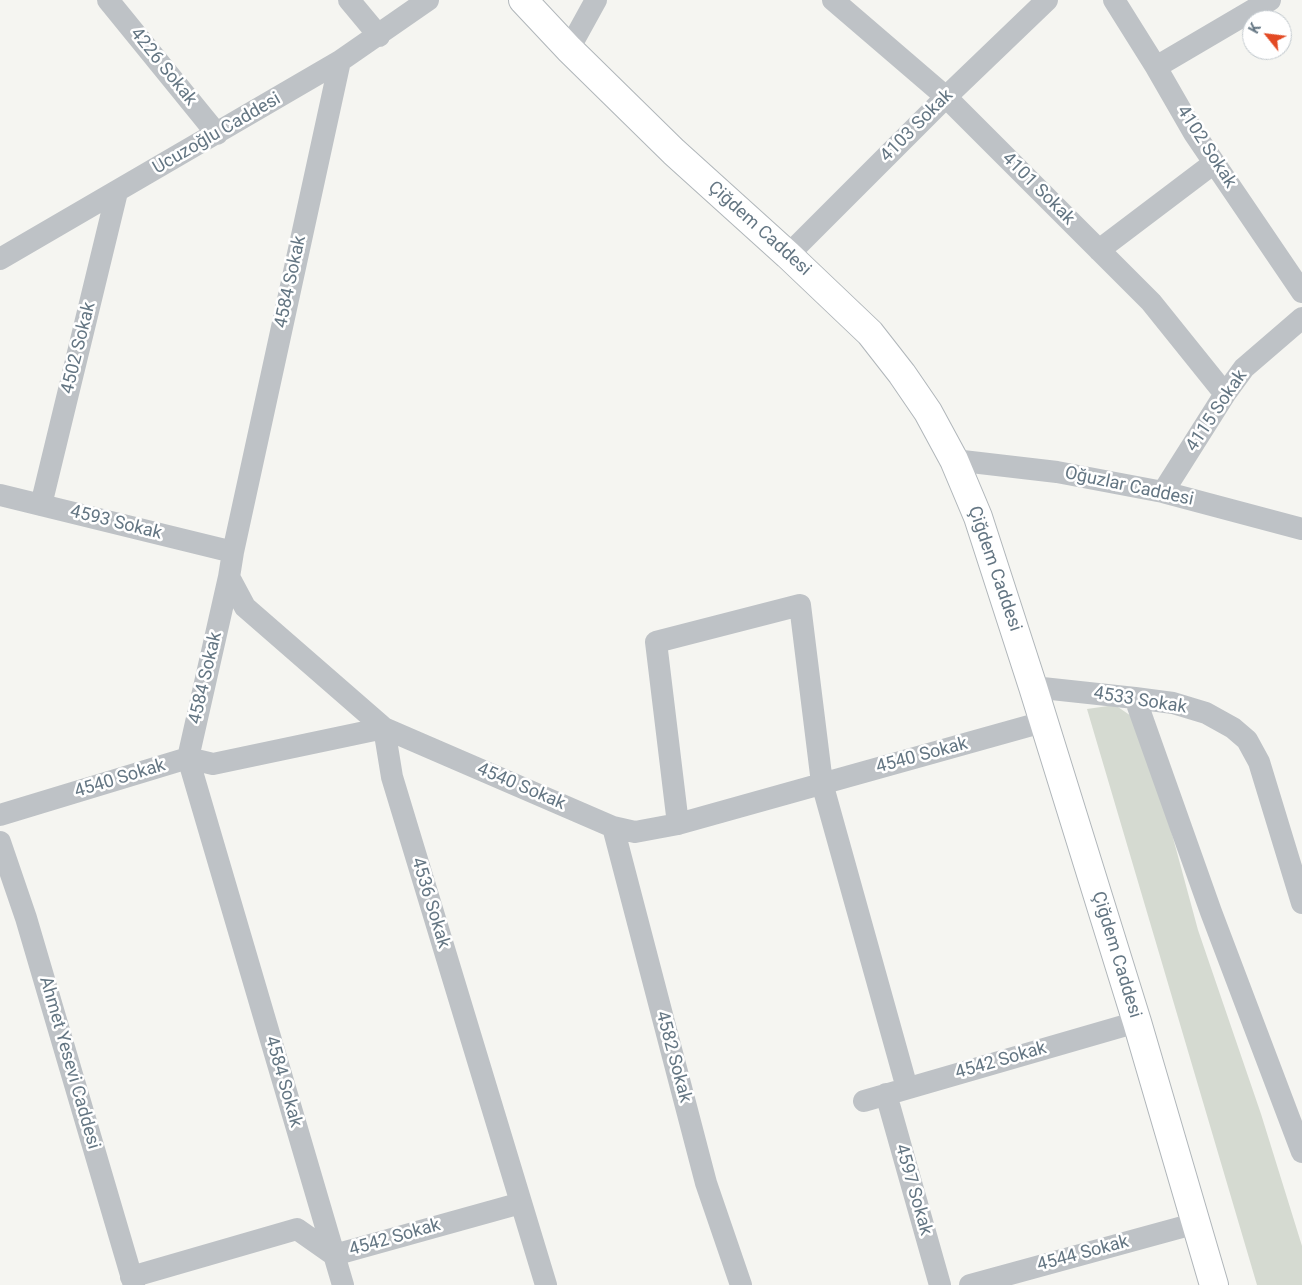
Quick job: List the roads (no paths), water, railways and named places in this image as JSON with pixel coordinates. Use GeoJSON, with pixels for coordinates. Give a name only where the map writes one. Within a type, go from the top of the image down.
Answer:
{"type":"FeatureCollection","features":[{"type":"Feature","properties":{"kind":"street","name":"4226 Sokak"},"geometry":{"type":"LineString","coordinates":[[108,0],[217,134]]}},
{"type":"Feature","properties":{"kind":"street"},"geometry":{"type":"LineString","coordinates":[[349,0],[378,36]]}},
{"type":"Feature","properties":{"kind":"street","name":"Ucuzoğlu Caddesi"},"geometry":{"type":"LineString","coordinates":[[0,259],[340,61],[428,0]]}},
{"type":"Feature","properties":{"kind":"street","name":"Çiğdem Caddesi"},"geometry":{"type":"LineString","coordinates":[[523,0],[569,49],[674,152],[788,255],[870,334],[897,367],[928,412],[954,460],[978,517],[1033,687],[1137,1022],[1214,1285]]}},
{"type":"Feature","properties":{"kind":"street"},"geometry":{"type":"LineString","coordinates":[[569,49],[596,0]]}},
{"type":"Feature","properties":{"kind":"street","name":"4101 Sokak"},"geometry":{"type":"LineString","coordinates":[[833,0],[946,97],[1151,302],[1225,394]]}},
{"type":"Feature","properties":{"kind":"street","name":"4103 Sokak"},"geometry":{"type":"LineString","coordinates":[[788,255],[946,97],[1047,0]]}},
{"type":"Feature","properties":{"kind":"street","name":"4102 Sokak"},"geometry":{"type":"LineString","coordinates":[[1114,0],[1194,133],[1302,292]]}},
{"type":"Feature","properties":{"kind":"street"},"geometry":{"type":"LineString","coordinates":[[1156,67],[1270,0]]}},
{"type":"Feature","properties":{"kind":"street","name":"4584 Sokak"},"geometry":{"type":"LineString","coordinates":[[340,61],[233,552],[229,578],[188,758],[343,1285]]}},
{"type":"Feature","properties":{"kind":"street"},"geometry":{"type":"LineString","coordinates":[[1099,250],[1214,163]]}},
{"type":"Feature","properties":{"kind":"street","name":"4502 Sokak"},"geometry":{"type":"LineString","coordinates":[[41,505],[117,192]]}},
{"type":"Feature","properties":{"kind":"street","name":"4115 Sokak"},"geometry":{"type":"LineString","coordinates":[[1163,492],[1225,394],[1244,368],[1302,318]]}},
{"type":"Feature","properties":{"kind":"street","name":"Oğuzlar Caddesi"},"geometry":{"type":"LineString","coordinates":[[954,460],[1057,472],[1163,492],[1302,529]]}},
{"type":"Feature","properties":{"kind":"street","name":"4593 Sokak"},"geometry":{"type":"LineString","coordinates":[[0,495],[233,552]]}},
{"type":"Feature","properties":{"kind":"street"},"geometry":{"type":"LineString","coordinates":[[229,578],[245,607],[384,728]]}},
{"type":"Feature","properties":{"kind":"street"},"geometry":{"type":"LineString","coordinates":[[678,824],[656,642],[800,605],[822,784],[907,1088]]}},
{"type":"Feature","properties":{"kind":"street","name":"4533 Sokak"},"geometry":{"type":"LineString","coordinates":[[1033,687],[1173,704],[1206,713],[1233,728],[1247,740],[1259,762],[1302,903]]}},
{"type":"Feature","properties":{"kind":"street"},"geometry":{"type":"LineString","coordinates":[[1135,698],[1212,912],[1302,1152]]}},
{"type":"Feature","properties":{"kind":"street","name":"4540 Sokak"},"geometry":{"type":"LineString","coordinates":[[0,815],[188,758],[213,764],[384,728],[613,827],[635,832],[678,824],[1043,722]]}},
{"type":"Feature","properties":{"kind":"street","name":"4536 Sokak"},"geometry":{"type":"LineString","coordinates":[[384,728],[392,777],[546,1285]]}},
{"type":"Feature","properties":{"kind":"street","name":"4582 Sokak"},"geometry":{"type":"LineString","coordinates":[[613,827],[706,1183],[741,1285]]}},
{"type":"Feature","properties":{"kind":"street","name":"Ahmet Yesevi Caddesi"},"geometry":{"type":"LineString","coordinates":[[0,842],[26,918],[133,1281]]}},
{"type":"Feature","properties":{"kind":"street","name":"4542 Sokak"},"geometry":{"type":"LineString","coordinates":[[864,1101],[1137,1022]]}},
{"type":"Feature","properties":{"kind":"street","name":"4597 Sokak"},"geometry":{"type":"LineString","coordinates":[[886,1094],[940,1285]]}},
{"type":"Feature","properties":{"kind":"street","name":"4542 Sokak"},"geometry":{"type":"LineString","coordinates":[[133,1281],[297,1229],[334,1255],[522,1203]]}},
{"type":"Feature","properties":{"kind":"street","name":"4544 Sokak"},"geometry":{"type":"LineString","coordinates":[[970,1285],[1014,1279],[1197,1223]]}}]}
